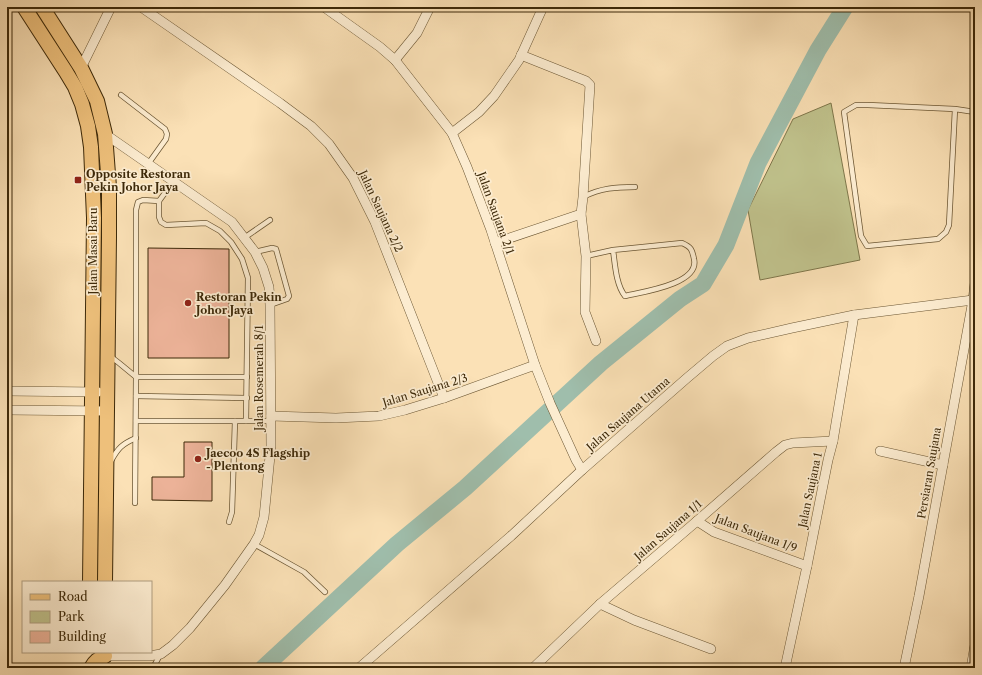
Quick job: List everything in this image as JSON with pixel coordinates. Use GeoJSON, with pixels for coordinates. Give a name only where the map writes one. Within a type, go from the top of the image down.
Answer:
{"type":"FeatureCollection","features":[{"type":"Feature","properties":{"kind":"main road","name":"Jalan Masai Baru"},"geometry":{"type":"LineString","coordinates":[[24,7],[75,87],[82,104],[88,126],[91,147],[94,218],[90,581]]}},
{"type":"Feature","properties":{"kind":"main road","name":"Jalan Masai Baru"},"geometry":{"type":"LineString","coordinates":[[42,7],[81,68],[97,101],[105,134],[109,187],[105,581]]}},
{"type":"Feature","properties":{"kind":"main road"},"geometry":{"type":"LineString","coordinates":[[90,653],[90,668]]}},
{"type":"Feature","properties":{"kind":"main road"},"geometry":{"type":"LineString","coordinates":[[90,668],[99,658],[105,659]]}},
{"type":"Feature","properties":{"kind":"street"},"geometry":{"type":"LineString","coordinates":[[81,68],[111,7]]}},
{"type":"Feature","properties":{"kind":"street","name":"Jalan Saujana 2/2"},"geometry":{"type":"LineString","coordinates":[[141,7],[280,103],[311,126],[329,144],[353,178],[375,222],[444,398]]}},
{"type":"Feature","properties":{"kind":"street","name":"Jalan Saujana 2/1"},"geometry":{"type":"LineString","coordinates":[[324,7],[380,47],[395,60],[452,133],[467,167],[495,243],[535,365],[550,403],[582,470]]}},
{"type":"Feature","properties":{"kind":"street"},"geometry":{"type":"LineString","coordinates":[[395,60],[417,33],[430,7]]}},
{"type":"Feature","properties":{"kind":"street"},"geometry":{"type":"LineString","coordinates":[[452,133],[479,112],[494,96],[519,60],[543,7]]}},
{"type":"Feature","properties":{"kind":"street"},"geometry":{"type":"LineString","coordinates":[[521,55],[586,81],[590,85],[581,214],[586,256],[585,312],[596,341]]}},
{"type":"Feature","properties":{"kind":"street","name":"Jalan Rosemerah 8/1"},"geometry":{"type":"LineString","coordinates":[[105,134],[232,222],[255,252],[263,268],[269,287],[271,446],[264,517],[259,535],[225,585],[190,628],[173,645],[161,654]]}},
{"type":"Feature","properties":{"kind":"street"},"geometry":{"type":"LineString","coordinates":[[495,243],[581,214]]}},
{"type":"Feature","properties":{"kind":"street","name":"Persiaran Saujana"},"geometry":{"type":"LineString","coordinates":[[904,668],[943,466],[975,283]]}},
{"type":"Feature","properties":{"kind":"street","name":"Jalan Saujana Utama"},"geometry":{"type":"LineString","coordinates":[[358,668],[511,536],[582,470],[692,374],[727,346],[748,338],[792,328],[853,322],[973,300]]}},
{"type":"Feature","properties":{"kind":"street","name":"Jalan Saujana 1"},"geometry":{"type":"LineString","coordinates":[[785,668],[828,460],[825,441],[853,322]]}},
{"type":"Feature","properties":{"kind":"street","name":"Jalan Saujana 2/3"},"geometry":{"type":"LineString","coordinates":[[271,419],[375,417],[405,410],[444,398],[535,365]]}},
{"type":"Feature","properties":{"kind":"street"},"geometry":{"type":"LineString","coordinates":[[7,391],[107,392]]}},
{"type":"Feature","properties":{"kind":"street"},"geometry":{"type":"LineString","coordinates":[[7,410],[107,411]]}},
{"type":"Feature","properties":{"kind":"street","name":"Jalan Saujana 1/1"},"geometry":{"type":"LineString","coordinates":[[533,668],[600,604],[785,445],[825,441]]}},
{"type":"Feature","properties":{"kind":"street"},"geometry":{"type":"LineString","coordinates":[[880,451],[943,466]]}},
{"type":"Feature","properties":{"kind":"street","name":"Jalan Saujana 1/9"},"geometry":{"type":"LineString","coordinates":[[697,521],[714,532],[807,566]]}},
{"type":"Feature","properties":{"kind":"street"},"geometry":{"type":"LineString","coordinates":[[600,604],[634,620],[711,649]]}},
{"type":"Feature","properties":{"kind":"street"},"geometry":{"type":"LineString","coordinates":[[971,668],[975,645]]}},
{"type":"Feature","properties":{"kind":"street"},"geometry":{"type":"LineString","coordinates":[[105,659],[161,654]]}},
{"type":"Feature","properties":{"kind":"lane"},"geometry":{"type":"LineString","coordinates":[[120,95],[165,129],[167,134],[166,139],[148,164]]}},
{"type":"Feature","properties":{"kind":"lane"},"geometry":{"type":"LineString","coordinates":[[955,109],[949,225],[946,232],[938,239],[867,246],[861,236],[844,112],[856,105],[955,109],[975,112]]}},
{"type":"Feature","properties":{"kind":"lane"},"geometry":{"type":"LineString","coordinates":[[173,182],[159,201],[159,217],[161,222],[166,225],[206,224],[220,231],[231,242],[242,259],[248,278],[246,421]]}},
{"type":"Feature","properties":{"kind":"lane"},"geometry":{"type":"LineString","coordinates":[[583,197],[605,188],[635,187]]}},
{"type":"Feature","properties":{"kind":"lane"},"geometry":{"type":"LineString","coordinates":[[135,503],[136,210],[138,202],[143,200],[159,201]]}},
{"type":"Feature","properties":{"kind":"lane"},"geometry":{"type":"LineString","coordinates":[[244,238],[270,220]]}},
{"type":"Feature","properties":{"kind":"lane"},"geometry":{"type":"LineString","coordinates":[[586,256],[613,250],[682,243],[689,246],[693,252],[695,263],[692,272],[677,283],[625,296],[621,291],[613,250]]}},
{"type":"Feature","properties":{"kind":"lane"},"geometry":{"type":"LineString","coordinates":[[255,252],[272,248],[276,249],[289,296],[287,299],[270,305]]}},
{"type":"Feature","properties":{"kind":"lane"},"geometry":{"type":"LineString","coordinates":[[108,355],[136,377],[247,377]]}},
{"type":"Feature","properties":{"kind":"lane"},"geometry":{"type":"LineString","coordinates":[[136,396],[246,398]]}},
{"type":"Feature","properties":{"kind":"lane"},"geometry":{"type":"LineString","coordinates":[[136,422],[246,421],[271,419]]}},
{"type":"Feature","properties":{"kind":"lane"},"geometry":{"type":"LineString","coordinates":[[229,522],[232,512],[235,421]]}},
{"type":"Feature","properties":{"kind":"lane"},"geometry":{"type":"LineString","coordinates":[[106,469],[117,450],[126,442],[136,438]]}},
{"type":"Feature","properties":{"kind":"lane"},"geometry":{"type":"LineString","coordinates":[[254,544],[304,572],[325,592]]}},
{"type":"Feature","properties":{"kind":"lane"},"geometry":{"type":"LineString","coordinates":[[153,668],[161,654]]}},
{"type":"Feature","properties":{"kind":"green space"},"geometry":{"type":"Polygon","coordinates":[[[831,103],[860,260],[760,280],[748,210],[793,119],[831,103]]]}},
{"type":"Feature","properties":{"kind":"building","name":"Restoran Pekin Johor Jaya"},"geometry":{"type":"Polygon","coordinates":[[[148,248],[229,249],[229,358],[148,358],[148,248]]]}},
{"type":"Feature","properties":{"kind":"building","name":"Jaecoo 4S Flagship - Plentong"},"geometry":{"type":"Polygon","coordinates":[[[184,442],[212,442],[212,501],[152,500],[152,477],[184,477],[184,442]]]}},
{"type":"Feature","properties":{"kind":"waterway"},"geometry":{"type":"LineString","coordinates":[[263,668],[397,544],[465,488],[601,363],[680,299],[703,284],[726,245],[758,163],[818,50],[845,7]]}},
{"type":"Feature","properties":{"kind":"place","name":"Opposite Restoran Pekin Johor Jaya"},"geometry":{"type":"Point","coordinates":[78,180]}},
{"type":"Feature","properties":{"kind":"place","name":"Restoran Pekin Johor Jaya"},"geometry":{"type":"Point","coordinates":[188,303]}},
{"type":"Feature","properties":{"kind":"place","name":"Jaecoo 4S Flagship - Plentong"},"geometry":{"type":"Point","coordinates":[198,459]}}]}
